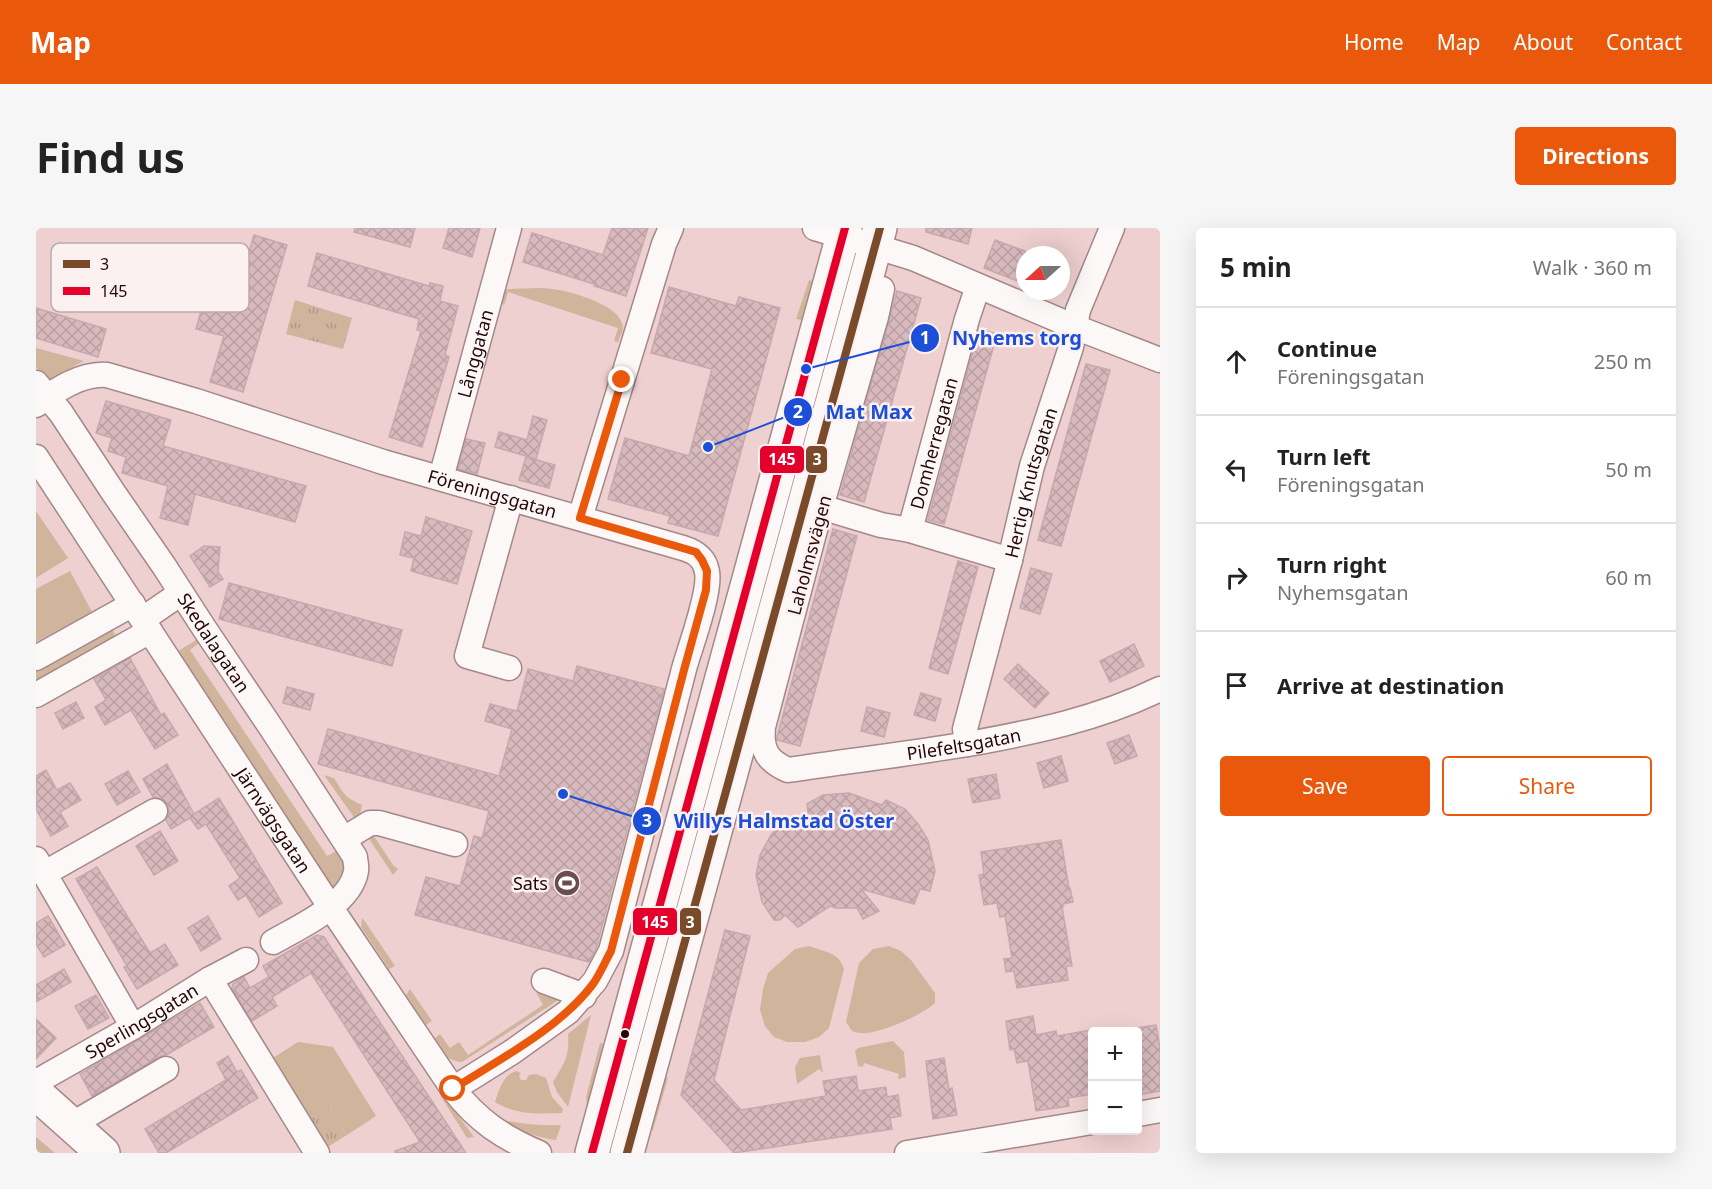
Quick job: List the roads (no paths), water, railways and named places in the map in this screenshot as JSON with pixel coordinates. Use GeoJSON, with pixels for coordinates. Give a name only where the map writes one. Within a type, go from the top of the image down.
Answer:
{"type":"FeatureCollection","features":[{"type":"Feature","properties":{"kind":"highway"},"geometry":{"type":"LineString","coordinates":[[592,1153],[834,231]]}},
{"type":"Feature","properties":{"kind":"highway","name":"Laholmsvägen"},"geometry":{"type":"LineString","coordinates":[[627,1153],[848,377],[877,237]]}},
{"type":"Feature","properties":{"kind":"highway"},"geometry":{"type":"LineString","coordinates":[[36,1093],[103,1153]]}},
{"type":"Feature","properties":{"kind":"street","name":"Långgatan"},"geometry":{"type":"LineString","coordinates":[[441,478],[509,228]]}},
{"type":"Feature","properties":{"kind":"street"},"geometry":{"type":"LineString","coordinates":[[580,518],[664,244],[671,228]]}},
{"type":"Feature","properties":{"kind":"street","name":"Hertig Knutsgatan"},"geometry":{"type":"LineString","coordinates":[[967,744],[965,729],[1010,560],[1032,466],[1071,347],[1078,310],[1112,228]]}},
{"type":"Feature","properties":{"kind":"street"},"geometry":{"type":"LineString","coordinates":[[834,231],[877,237],[913,258],[1075,327],[1160,360]]}},
{"type":"Feature","properties":{"kind":"street","name":"Domherregatan"},"geometry":{"type":"LineString","coordinates":[[910,530],[967,318],[978,286]]}},
{"type":"Feature","properties":{"kind":"street","name":"Laholmsvägen"},"geometry":{"type":"LineString","coordinates":[[766,753],[762,739],[763,728],[821,507],[848,377],[876,317],[882,289]]}},
{"type":"Feature","properties":{"kind":"street","name":"Föreningsgatan"},"geometry":{"type":"LineString","coordinates":[[40,395],[88,376],[107,375],[196,401],[383,462],[696,552],[702,560],[707,571],[706,590],[611,951],[595,981],[568,1012],[453,1089]]}},
{"type":"Feature","properties":{"kind":"street","name":"Skedalagatan"},"geometry":{"type":"LineString","coordinates":[[40,395],[164,566],[355,857],[357,869],[353,881],[331,908]]}},
{"type":"Feature","properties":{"kind":"street","name":"Järnvägsgatan"},"geometry":{"type":"LineString","coordinates":[[36,457],[331,908],[453,1089],[467,1107],[488,1126],[518,1144],[539,1153]]}},
{"type":"Feature","properties":{"kind":"street"},"geometry":{"type":"LineString","coordinates":[[509,668],[466,656],[511,498]]}},
{"type":"Feature","properties":{"kind":"street","name":"Domherregatan"},"geometry":{"type":"LineString","coordinates":[[821,507],[881,525],[910,530],[1010,560]]}},
{"type":"Feature","properties":{"kind":"street"},"geometry":{"type":"LineString","coordinates":[[36,695],[142,618],[181,593]]}},
{"type":"Feature","properties":{"kind":"street"},"geometry":{"type":"LineString","coordinates":[[36,658],[142,618]]}},
{"type":"Feature","properties":{"kind":"street","name":"Pilefeltsgatan"},"geometry":{"type":"LineString","coordinates":[[766,753],[775,764],[788,770],[929,751],[1026,734],[1085,719],[1160,689]]}},
{"type":"Feature","properties":{"kind":"street"},"geometry":{"type":"LineString","coordinates":[[133,1027],[40,866],[155,811]]}},
{"type":"Feature","properties":{"kind":"street"},"geometry":{"type":"LineString","coordinates":[[344,838],[370,823],[379,823],[455,844]]}},
{"type":"Feature","properties":{"kind":"street"},"geometry":{"type":"LineString","coordinates":[[273,942],[331,908]]}},
{"type":"Feature","properties":{"kind":"street","name":"Sperlingsgatan"},"geometry":{"type":"LineString","coordinates":[[36,1082],[246,960]]}},
{"type":"Feature","properties":{"kind":"street"},"geometry":{"type":"LineString","coordinates":[[210,979],[316,1153]]}},
{"type":"Feature","properties":{"kind":"street"},"geometry":{"type":"LineString","coordinates":[[544,981],[584,996]]}},
{"type":"Feature","properties":{"kind":"street"},"geometry":{"type":"LineString","coordinates":[[71,1125],[166,1069]]}},
{"type":"Feature","properties":{"kind":"street"},"geometry":{"type":"LineString","coordinates":[[1142,1113],[1160,1110]]}},
{"type":"Feature","properties":{"kind":"street"},"geometry":{"type":"LineString","coordinates":[[907,1153],[990,1147],[1088,1123]]}},
{"type":"Feature","properties":{"kind":"place","name":"Nyhems torg"},"geometry":{"type":"Point","coordinates":[806,369]}},
{"type":"Feature","properties":{"kind":"place","name":"Mat Max"},"geometry":{"type":"Point","coordinates":[708,447]}},
{"type":"Feature","properties":{"kind":"place","name":"Willys Halmstad Öster"},"geometry":{"type":"Point","coordinates":[563,794]}},
{"type":"Feature","properties":{"kind":"place","name":"Sats"},"geometry":{"type":"Point","coordinates":[567,883]}}]}
